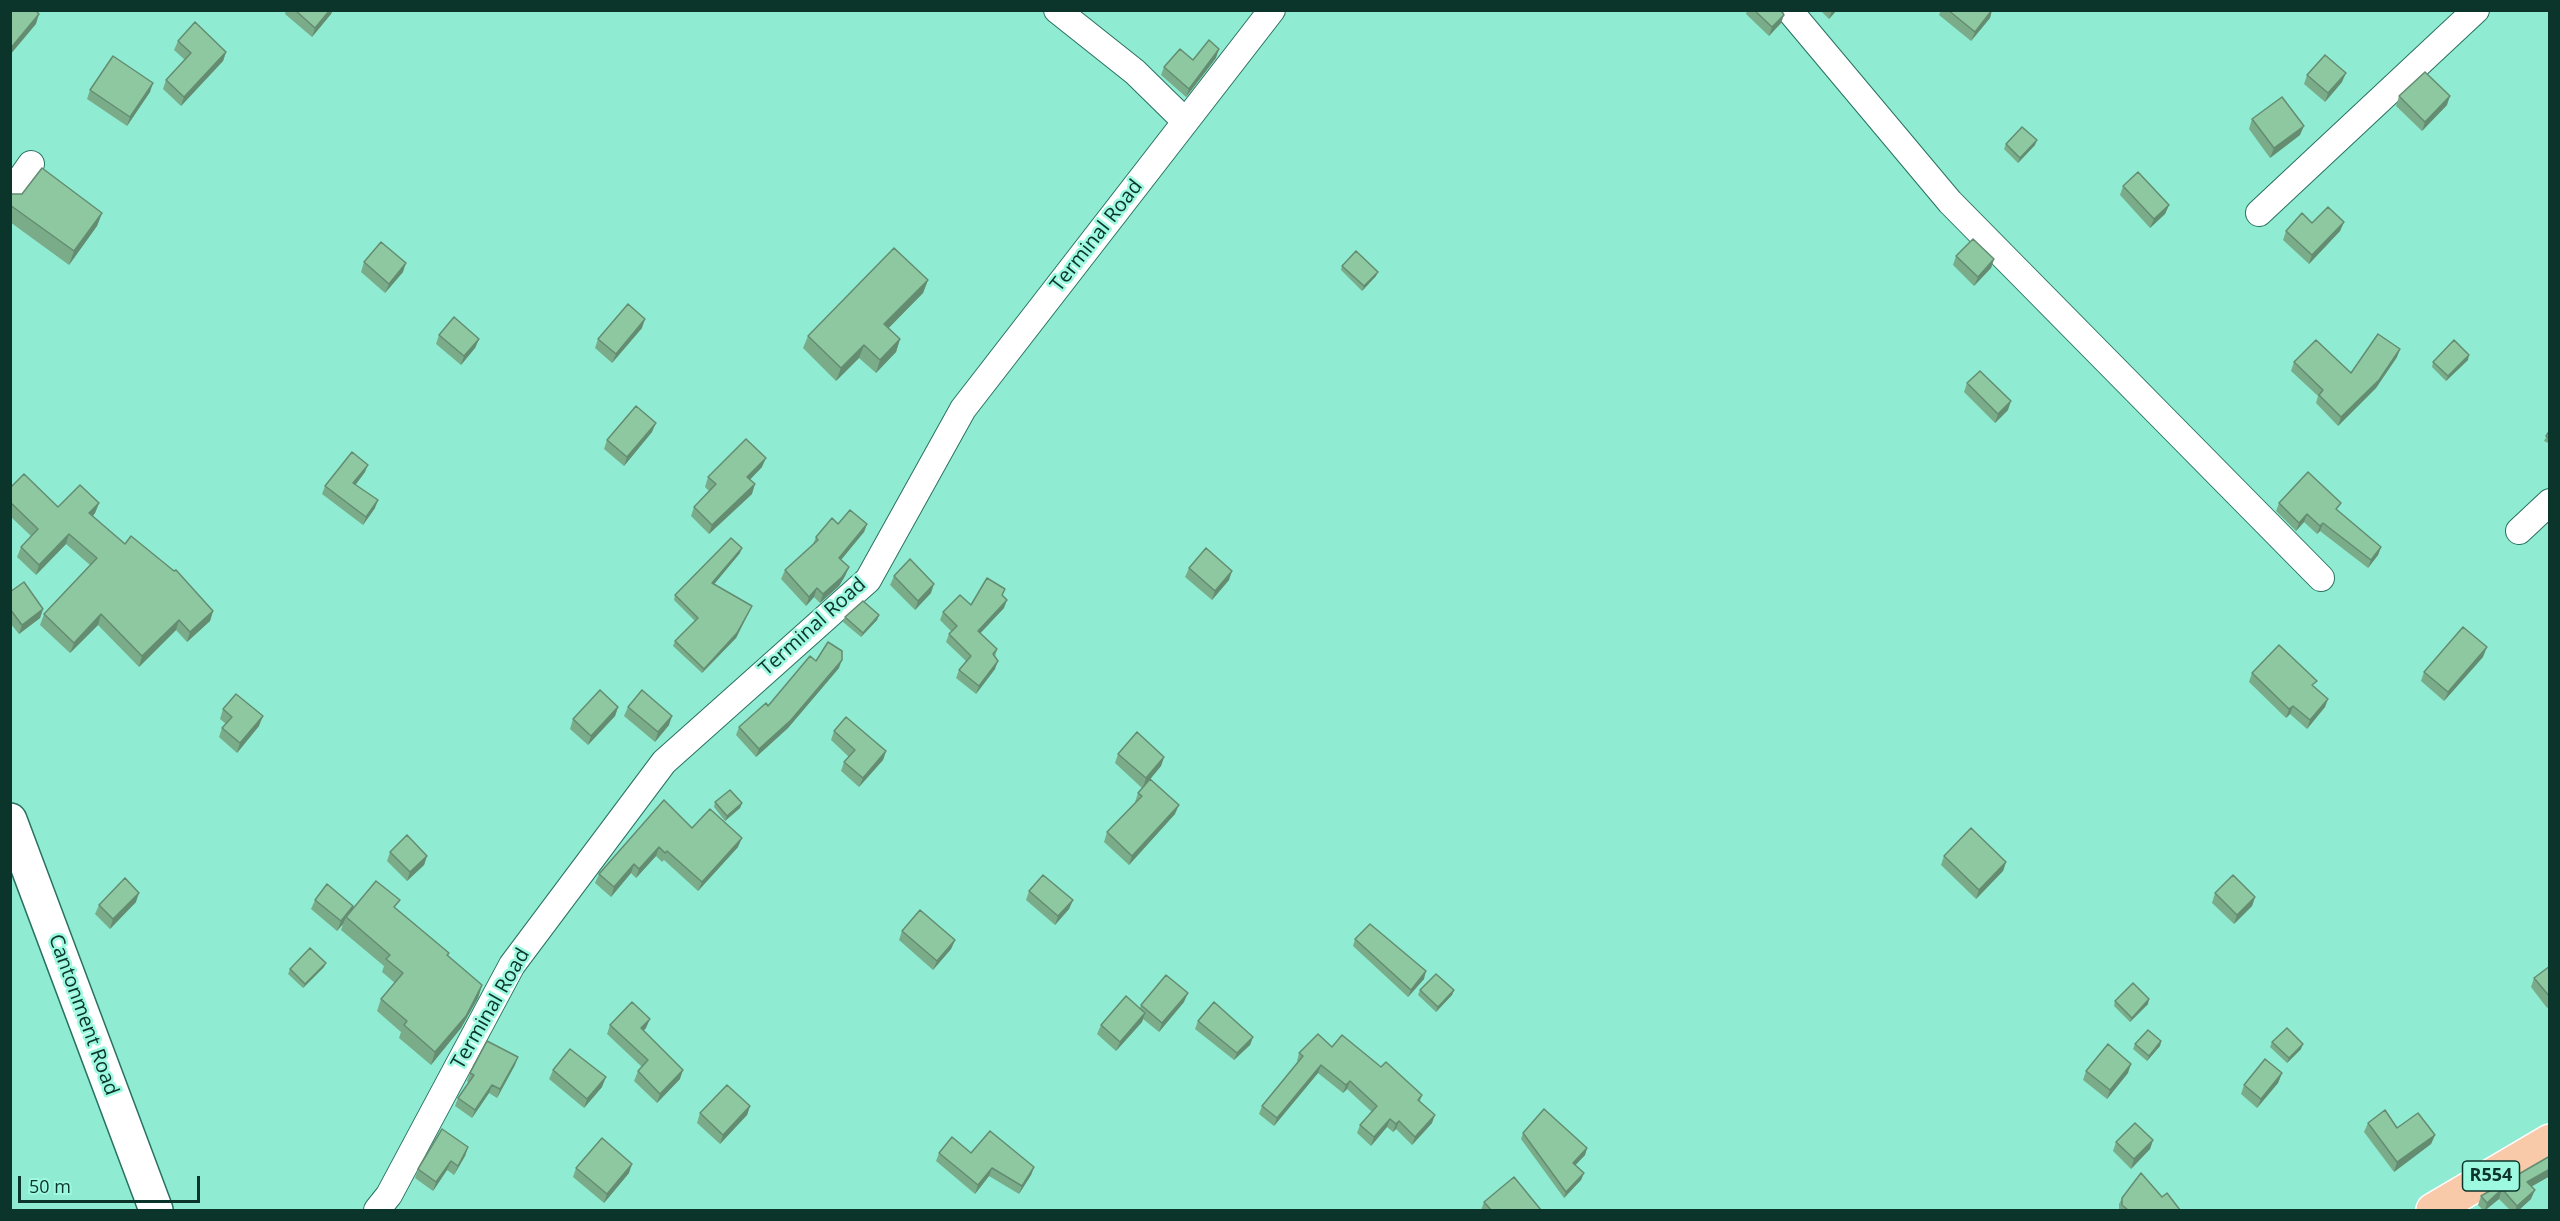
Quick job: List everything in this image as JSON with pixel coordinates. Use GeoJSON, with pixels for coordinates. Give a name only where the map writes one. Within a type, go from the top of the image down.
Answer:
{"type":"FeatureCollection","features":[{"type":"Feature","properties":{"kind":"main road","name":"R554"},"geometry":{"type":"LineString","coordinates":[[2433,1210],[2550,1141]]}},
{"type":"Feature","properties":{"kind":"street"},"geometry":{"type":"LineString","coordinates":[[1057,10],[1136,72],[1185,121]]}},
{"type":"Feature","properties":{"kind":"street","name":"Terminal Road"},"geometry":{"type":"LineString","coordinates":[[378,1210],[389,1195],[512,965],[664,762],[868,580],[963,409],[1272,10]]}},
{"type":"Feature","properties":{"kind":"street"},"geometry":{"type":"LineString","coordinates":[[1789,10],[1950,202],[2321,578]]}},
{"type":"Feature","properties":{"kind":"street"},"geometry":{"type":"LineString","coordinates":[[2259,213],[2476,10]]}},
{"type":"Feature","properties":{"kind":"street"},"geometry":{"type":"LineString","coordinates":[[10,194],[31,164]]}},
{"type":"Feature","properties":{"kind":"street"},"geometry":{"type":"LineString","coordinates":[[2519,531],[2550,502]]}},
{"type":"Feature","properties":{"kind":"street","name":"Cantonment Road"},"geometry":{"type":"LineString","coordinates":[[10,820],[156,1210]]}},
{"type":"Feature","properties":{"kind":"building"},"geometry":{"type":"Polygon","coordinates":[[[10,10],[35,10],[39,14],[10,49],[10,10]]]}},
{"type":"Feature","properties":{"kind":"building"},"geometry":{"type":"Polygon","coordinates":[[[295,10],[330,10],[315,28],[295,10]]]}},
{"type":"Feature","properties":{"kind":"building"},"geometry":{"type":"Polygon","coordinates":[[[1754,10],[1781,10],[1784,15],[1772,27],[1754,10]]]}},
{"type":"Feature","properties":{"kind":"building"},"geometry":{"type":"Polygon","coordinates":[[[1948,10],[1992,10],[1975,32],[1948,10]]]}},
{"type":"Feature","properties":{"kind":"building"},"geometry":{"type":"Polygon","coordinates":[[[195,22],[226,52],[184,97],[166,80],[191,53],[178,41],[195,22]]]}},
{"type":"Feature","properties":{"kind":"building"},"geometry":{"type":"Polygon","coordinates":[[[1209,40],[1219,49],[1189,89],[1164,67],[1180,49],[1193,60],[1209,40]]]}},
{"type":"Feature","properties":{"kind":"building"},"geometry":{"type":"Polygon","coordinates":[[[2325,55],[2346,73],[2328,93],[2307,75],[2325,55]]]}},
{"type":"Feature","properties":{"kind":"building"},"geometry":{"type":"Polygon","coordinates":[[[113,56],[153,83],[130,117],[90,90],[113,56]]]}},
{"type":"Feature","properties":{"kind":"building"},"geometry":{"type":"Polygon","coordinates":[[[2425,72],[2450,96],[2425,122],[2399,96],[2425,72]]]}},
{"type":"Feature","properties":{"kind":"building"},"geometry":{"type":"Polygon","coordinates":[[[2282,97],[2304,126],[2274,148],[2252,119],[2282,97]]]}},
{"type":"Feature","properties":{"kind":"building"},"geometry":{"type":"Polygon","coordinates":[[[2022,127],[2037,140],[2020,158],[2006,144],[2022,127]]]}},
{"type":"Feature","properties":{"kind":"building"},"geometry":{"type":"Polygon","coordinates":[[[42,168],[102,213],[74,251],[10,205],[10,194],[22,194],[42,168]]]}},
{"type":"Feature","properties":{"kind":"building"},"geometry":{"type":"Polygon","coordinates":[[[2138,172],[2169,205],[2154,219],[2123,186],[2138,172]]]}},
{"type":"Feature","properties":{"kind":"building"},"geometry":{"type":"Polygon","coordinates":[[[2328,207],[2344,222],[2312,255],[2286,231],[2302,213],[2312,223],[2328,207]]]}},
{"type":"Feature","properties":{"kind":"building"},"geometry":{"type":"Polygon","coordinates":[[[1973,239],[1994,259],[1978,277],[1956,256],[1973,239]]]}},
{"type":"Feature","properties":{"kind":"building"},"geometry":{"type":"Polygon","coordinates":[[[381,242],[406,263],[389,284],[364,262],[381,242]]]}},
{"type":"Feature","properties":{"kind":"building"},"geometry":{"type":"Polygon","coordinates":[[[894,248],[928,280],[884,324],[900,339],[880,360],[864,345],[841,368],[808,336],[894,248]]]}},
{"type":"Feature","properties":{"kind":"building"},"geometry":{"type":"Polygon","coordinates":[[[1356,251],[1378,272],[1364,286],[1342,266],[1356,251]]]}},
{"type":"Feature","properties":{"kind":"building"},"geometry":{"type":"Polygon","coordinates":[[[628,304],[645,319],[616,354],[598,339],[628,304]]]}},
{"type":"Feature","properties":{"kind":"building"},"geometry":{"type":"Polygon","coordinates":[[[454,317],[479,339],[464,356],[439,335],[454,317]]]}},
{"type":"Feature","properties":{"kind":"building"},"geometry":{"type":"Polygon","coordinates":[[[2378,334],[2400,349],[2379,380],[2341,417],[2319,395],[2323,390],[2294,362],[2316,340],[2351,373],[2378,334]]]}},
{"type":"Feature","properties":{"kind":"building"},"geometry":{"type":"Polygon","coordinates":[[[2454,340],[2469,355],[2448,376],[2433,362],[2454,340]]]}},
{"type":"Feature","properties":{"kind":"building"},"geometry":{"type":"Polygon","coordinates":[[[1980,371],[2011,401],[1998,414],[1967,383],[1980,371]]]}},
{"type":"Feature","properties":{"kind":"building"},"geometry":{"type":"Polygon","coordinates":[[[636,406],[656,423],[627,457],[607,440],[636,406]]]}},
{"type":"Feature","properties":{"kind":"building"},"geometry":{"type":"Polygon","coordinates":[[[746,439],[766,458],[747,477],[755,484],[712,525],[694,507],[716,484],[708,477],[746,439]]]}},
{"type":"Feature","properties":{"kind":"building"},"geometry":{"type":"Polygon","coordinates":[[[352,452],[368,465],[353,483],[378,500],[366,517],[325,486],[352,452]]]}},
{"type":"Feature","properties":{"kind":"building"},"geometry":{"type":"Polygon","coordinates":[[[2308,472],[2341,503],[2336,509],[2381,547],[2371,560],[2323,523],[2320,526],[2307,514],[2299,523],[2279,503],[2308,472]]]}},
{"type":"Feature","properties":{"kind":"building"},"geometry":{"type":"Polygon","coordinates":[[[24,474],[58,507],[80,485],[99,503],[89,513],[125,544],[131,536],[174,571],[176,570],[213,611],[190,632],[179,620],[142,656],[101,614],[74,643],[44,614],[97,558],[69,534],[39,565],[21,547],[38,529],[10,502],[10,488],[24,474]]]}},
{"type":"Feature","properties":{"kind":"building"},"geometry":{"type":"Polygon","coordinates":[[[850,510],[867,524],[839,558],[849,567],[842,577],[823,594],[817,588],[809,597],[785,570],[818,540],[816,537],[832,518],[838,524],[850,510]]]}},
{"type":"Feature","properties":{"kind":"building"},"geometry":{"type":"Polygon","coordinates":[[[731,538],[742,548],[712,583],[752,606],[737,633],[704,669],[675,641],[698,618],[675,595],[731,538]]]}},
{"type":"Feature","properties":{"kind":"building"},"geometry":{"type":"Polygon","coordinates":[[[1206,548],[1232,571],[1215,591],[1189,568],[1206,548]]]}},
{"type":"Feature","properties":{"kind":"building"},"geometry":{"type":"Polygon","coordinates":[[[910,559],[934,584],[918,601],[894,576],[910,559]]]}},
{"type":"Feature","properties":{"kind":"building"},"geometry":{"type":"Polygon","coordinates":[[[987,578],[1005,589],[1002,595],[1007,600],[978,631],[997,649],[993,654],[998,661],[979,686],[959,670],[971,656],[949,634],[957,626],[943,612],[960,595],[971,605],[987,578]]]}},
{"type":"Feature","properties":{"kind":"building"},"geometry":{"type":"Polygon","coordinates":[[[24,582],[43,609],[22,625],[10,609],[10,592],[24,582]]]}},
{"type":"Feature","properties":{"kind":"building"},"geometry":{"type":"Polygon","coordinates":[[[863,601],[879,615],[863,633],[845,617],[863,601]]]}},
{"type":"Feature","properties":{"kind":"building"},"geometry":{"type":"Polygon","coordinates":[[[2463,627],[2487,647],[2448,692],[2424,672],[2463,627]]]}},
{"type":"Feature","properties":{"kind":"building"},"geometry":{"type":"Polygon","coordinates":[[[828,642],[842,651],[842,660],[791,720],[759,749],[739,727],[766,703],[768,706],[810,656],[816,661],[828,642]]]}},
{"type":"Feature","properties":{"kind":"building"},"geometry":{"type":"Polygon","coordinates":[[[2279,645],[2317,681],[2312,685],[2328,699],[2310,720],[2293,706],[2289,709],[2252,673],[2279,645]]]}},
{"type":"Feature","properties":{"kind":"building"},"geometry":{"type":"Polygon","coordinates":[[[600,690],[618,707],[591,736],[573,719],[600,690]]]}},
{"type":"Feature","properties":{"kind":"building"},"geometry":{"type":"Polygon","coordinates":[[[642,690],[672,716],[658,732],[628,707],[642,690]]]}},
{"type":"Feature","properties":{"kind":"building"},"geometry":{"type":"Polygon","coordinates":[[[236,694],[263,716],[240,743],[222,728],[232,717],[223,709],[236,694]]]}},
{"type":"Feature","properties":{"kind":"building"},"geometry":{"type":"Polygon","coordinates":[[[846,717],[886,751],[863,778],[844,762],[855,750],[834,731],[846,717]]]}},
{"type":"Feature","properties":{"kind":"building"},"geometry":{"type":"Polygon","coordinates":[[[1137,732],[1164,757],[1146,778],[1118,754],[1137,732]]]}},
{"type":"Feature","properties":{"kind":"building"},"geometry":{"type":"Polygon","coordinates":[[[1150,779],[1179,805],[1132,856],[1107,832],[1142,796],[1138,793],[1150,779]]]}},
{"type":"Feature","properties":{"kind":"building"},"geometry":{"type":"Polygon","coordinates":[[[730,790],[742,803],[727,816],[715,802],[730,790]]]}},
{"type":"Feature","properties":{"kind":"building"},"geometry":{"type":"Polygon","coordinates":[[[664,800],[692,828],[710,809],[742,838],[702,882],[667,851],[665,853],[659,847],[639,869],[634,864],[614,887],[599,874],[664,800]]]}},
{"type":"Feature","properties":{"kind":"building"},"geometry":{"type":"Polygon","coordinates":[[[1971,828],[2006,862],[1979,890],[1944,856],[1971,828]]]}},
{"type":"Feature","properties":{"kind":"building"},"geometry":{"type":"Polygon","coordinates":[[[407,835],[427,856],[410,872],[390,852],[407,835]]]}},
{"type":"Feature","properties":{"kind":"building"},"geometry":{"type":"Polygon","coordinates":[[[1043,875],[1073,900],[1058,916],[1029,891],[1043,875]]]}},
{"type":"Feature","properties":{"kind":"building"},"geometry":{"type":"Polygon","coordinates":[[[2233,875],[2255,897],[2237,915],[2215,893],[2233,875]]]}},
{"type":"Feature","properties":{"kind":"building"},"geometry":{"type":"Polygon","coordinates":[[[125,878],[139,893],[113,919],[99,905],[125,878]]]}},
{"type":"Feature","properties":{"kind":"building"},"geometry":{"type":"Polygon","coordinates":[[[376,881],[400,900],[394,907],[449,953],[447,955],[482,985],[466,1016],[435,1052],[404,1025],[407,1021],[381,999],[403,973],[386,959],[390,955],[346,917],[376,881]]]}},
{"type":"Feature","properties":{"kind":"building"},"geometry":{"type":"Polygon","coordinates":[[[327,884],[353,906],[341,921],[315,900],[327,884]]]}},
{"type":"Feature","properties":{"kind":"building"},"geometry":{"type":"Polygon","coordinates":[[[920,910],[955,940],[937,961],[902,931],[920,910]]]}},
{"type":"Feature","properties":{"kind":"building"},"geometry":{"type":"Polygon","coordinates":[[[1370,924],[1426,971],[1411,990],[1355,939],[1370,924]]]}},
{"type":"Feature","properties":{"kind":"building"},"geometry":{"type":"Polygon","coordinates":[[[310,948],[326,963],[305,984],[290,969],[310,948]]]}},
{"type":"Feature","properties":{"kind":"building"},"geometry":{"type":"Polygon","coordinates":[[[2550,966],[2550,997],[2534,978],[2550,966]]]}},
{"type":"Feature","properties":{"kind":"building"},"geometry":{"type":"Polygon","coordinates":[[[1436,974],[1454,990],[1438,1007],[1420,990],[1436,974]]]}},
{"type":"Feature","properties":{"kind":"building"},"geometry":{"type":"Polygon","coordinates":[[[1166,975],[1188,993],[1162,1023],[1141,1005],[1166,975]]]}},
{"type":"Feature","properties":{"kind":"building"},"geometry":{"type":"Polygon","coordinates":[[[2133,983],[2149,999],[2132,1018],[2115,1001],[2133,983]]]}},
{"type":"Feature","properties":{"kind":"building"},"geometry":{"type":"Polygon","coordinates":[[[1126,996],[1145,1013],[1120,1042],[1101,1025],[1126,996]]]}},
{"type":"Feature","properties":{"kind":"building"},"geometry":{"type":"Polygon","coordinates":[[[632,1002],[650,1019],[641,1028],[683,1070],[660,1094],[638,1071],[648,1060],[610,1025],[632,1002]]]}},
{"type":"Feature","properties":{"kind":"building"},"geometry":{"type":"Polygon","coordinates":[[[1214,1002],[1253,1037],[1237,1053],[1198,1021],[1214,1002]]]}},
{"type":"Feature","properties":{"kind":"building"},"geometry":{"type":"Polygon","coordinates":[[[2287,1028],[2303,1044],[2289,1058],[2272,1042],[2287,1028]]]}},
{"type":"Feature","properties":{"kind":"building"},"geometry":{"type":"Polygon","coordinates":[[[2148,1030],[2161,1041],[2149,1056],[2135,1044],[2148,1030]]]}},
{"type":"Feature","properties":{"kind":"building"},"geometry":{"type":"Polygon","coordinates":[[[1318,1034],[1332,1047],[1342,1035],[1381,1067],[1386,1062],[1422,1095],[1418,1100],[1435,1115],[1415,1137],[1399,1121],[1396,1124],[1390,1119],[1374,1137],[1360,1125],[1377,1106],[1350,1081],[1346,1085],[1321,1065],[1277,1118],[1262,1106],[1303,1056],[1299,1053],[1318,1034]]]}},
{"type":"Feature","properties":{"kind":"building"},"geometry":{"type":"Polygon","coordinates":[[[487,1041],[518,1057],[500,1089],[492,1085],[475,1110],[458,1098],[474,1075],[470,1073],[487,1041]]]}},
{"type":"Feature","properties":{"kind":"building"},"geometry":{"type":"Polygon","coordinates":[[[2108,1044],[2131,1064],[2110,1090],[2086,1071],[2108,1044]]]}},
{"type":"Feature","properties":{"kind":"building"},"geometry":{"type":"Polygon","coordinates":[[[570,1049],[606,1077],[587,1099],[553,1070],[570,1049]]]}},
{"type":"Feature","properties":{"kind":"building"},"geometry":{"type":"Polygon","coordinates":[[[2265,1059],[2282,1073],[2261,1099],[2244,1085],[2265,1059]]]}},
{"type":"Feature","properties":{"kind":"building"},"geometry":{"type":"Polygon","coordinates":[[[727,1085],[750,1106],[723,1135],[700,1113],[727,1085]]]}},
{"type":"Feature","properties":{"kind":"building"},"geometry":{"type":"Polygon","coordinates":[[[1544,1109],[1587,1148],[1573,1163],[1584,1173],[1566,1192],[1523,1133],[1544,1109]]]}},
{"type":"Feature","properties":{"kind":"building"},"geometry":{"type":"Polygon","coordinates":[[[2385,1110],[2397,1128],[2418,1113],[2435,1135],[2397,1162],[2368,1123],[2385,1110]]]}},
{"type":"Feature","properties":{"kind":"building"},"geometry":{"type":"Polygon","coordinates":[[[2135,1123],[2153,1140],[2134,1159],[2116,1142],[2135,1123]]]}},
{"type":"Feature","properties":{"kind":"building"},"geometry":{"type":"Polygon","coordinates":[[[442,1129],[468,1147],[458,1166],[451,1161],[436,1182],[418,1169],[442,1129]]]}},
{"type":"Feature","properties":{"kind":"building"},"geometry":{"type":"Polygon","coordinates":[[[990,1131],[1034,1167],[1022,1186],[992,1168],[978,1185],[939,1153],[952,1137],[971,1153],[990,1131]]]}},
{"type":"Feature","properties":{"kind":"building"},"geometry":{"type":"Polygon","coordinates":[[[602,1138],[632,1164],[607,1194],[576,1168],[602,1138]]]}},
{"type":"Feature","properties":{"kind":"building"},"geometry":{"type":"Polygon","coordinates":[[[2550,1156],[2550,1169],[2527,1182],[2535,1190],[2517,1206],[2502,1189],[2487,1203],[2481,1196],[2550,1156]]]}},
{"type":"Feature","properties":{"kind":"building"},"geometry":{"type":"Polygon","coordinates":[[[2141,1173],[2162,1197],[2167,1193],[2180,1210],[2128,1210],[2122,1205],[2122,1198],[2141,1173]]]}},
{"type":"Feature","properties":{"kind":"building"},"geometry":{"type":"Polygon","coordinates":[[[1514,1177],[1541,1210],[1491,1210],[1484,1202],[1514,1177]]]}}]}
